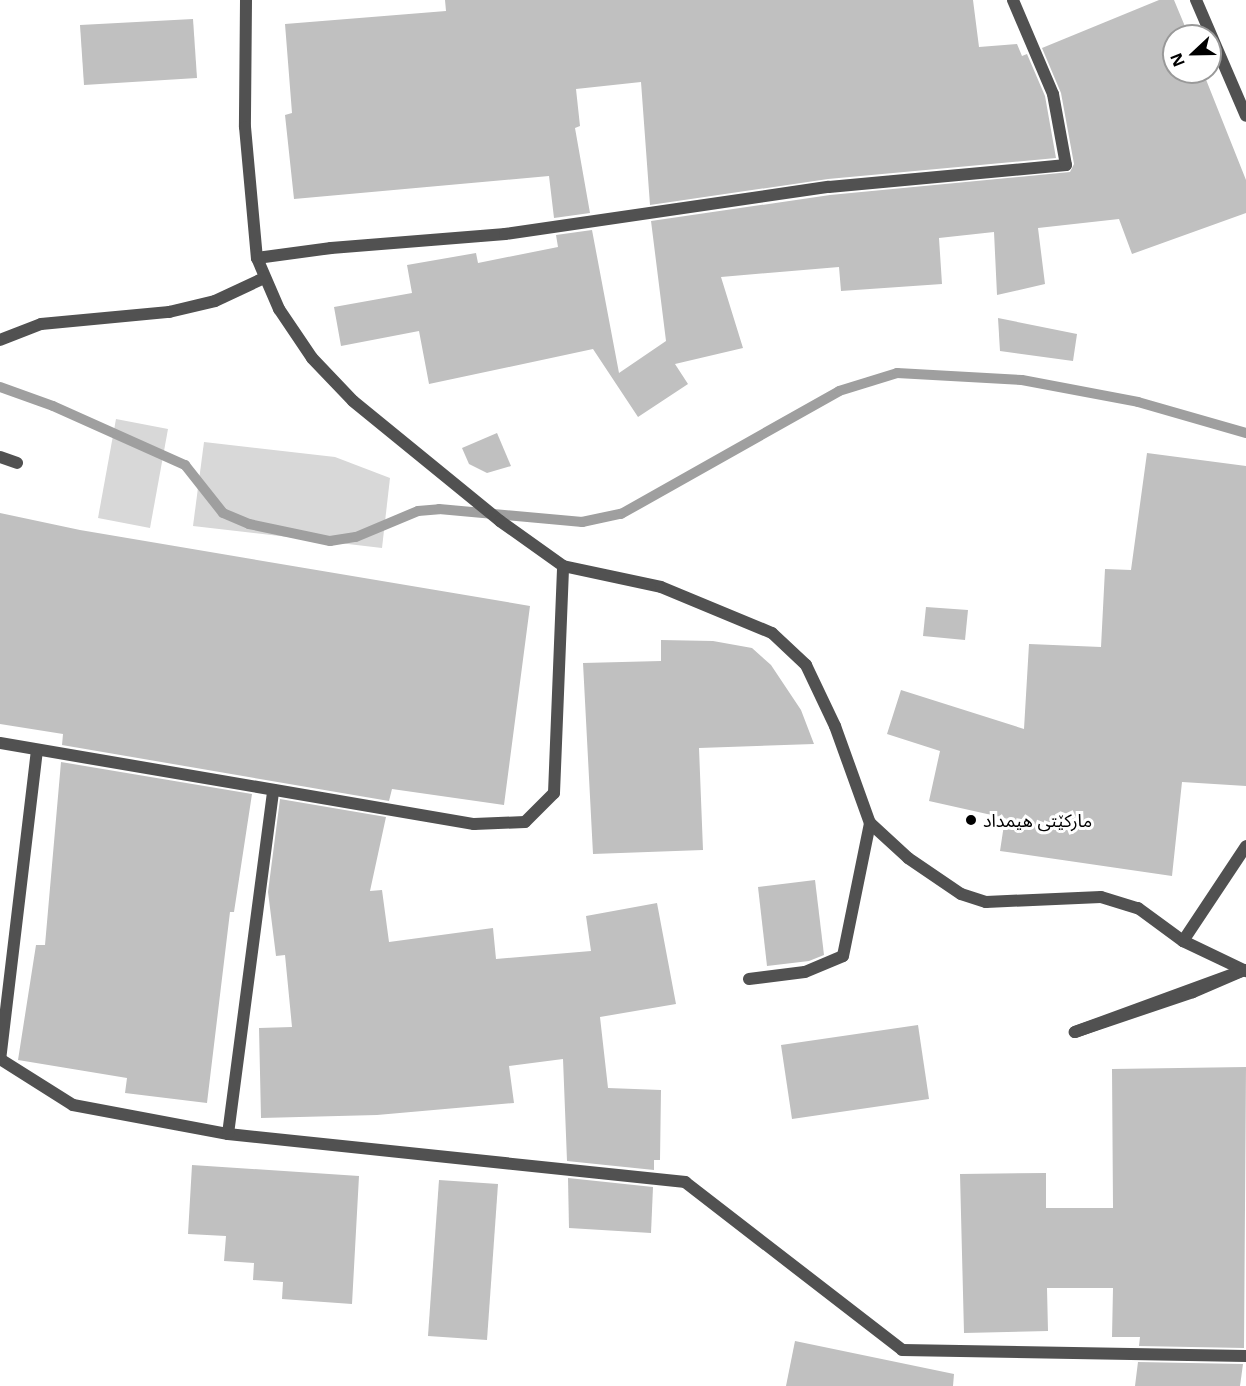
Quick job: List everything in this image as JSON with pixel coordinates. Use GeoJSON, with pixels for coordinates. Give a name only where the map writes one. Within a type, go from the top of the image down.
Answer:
{"type":"FeatureCollection","features":[{"type":"Feature","properties":{"kind":"street"},"geometry":{"type":"LineString","coordinates":[[246,0],[245,127],[257,258],[264,278],[312,358],[353,401],[500,521],[563,566],[660,587],[772,633],[806,665],[836,726],[870,823],[908,858],[961,894],[986,902],[1101,897],[1138,908],[1183,941],[1245,971]]}},
{"type":"Feature","properties":{"kind":"street"},"geometry":{"type":"LineString","coordinates":[[257,258],[330,248],[505,234],[829,187],[1066,165],[1053,94],[1013,0]]}},
{"type":"Feature","properties":{"kind":"street"},"geometry":{"type":"LineString","coordinates":[[1196,0],[1246,116]]}},
{"type":"Feature","properties":{"kind":"street"},"geometry":{"type":"LineString","coordinates":[[0,340],[41,324],[169,312],[215,301],[264,278]]}},
{"type":"Feature","properties":{"kind":"street"},"geometry":{"type":"LineString","coordinates":[[0,457],[17,463]]}},
{"type":"Feature","properties":{"kind":"street"},"geometry":{"type":"LineString","coordinates":[[0,743],[474,824],[525,822],[554,793],[563,566]]}},
{"type":"Feature","properties":{"kind":"street"},"geometry":{"type":"LineString","coordinates":[[38,750],[0,1059],[74,1105],[228,1134],[685,1182],[902,1350],[1246,1356]]}},
{"type":"Feature","properties":{"kind":"street"},"geometry":{"type":"LineString","coordinates":[[228,1134],[273,790]]}},
{"type":"Feature","properties":{"kind":"street"},"geometry":{"type":"LineString","coordinates":[[749,979],[805,972],[843,956],[870,823]]}},
{"type":"Feature","properties":{"kind":"street"},"geometry":{"type":"LineString","coordinates":[[1183,941],[1246,846]]}},
{"type":"Feature","properties":{"kind":"street"},"geometry":{"type":"LineString","coordinates":[[1245,971],[1193,992],[1075,1032],[1117,1017],[1245,971]]}},
{"type":"Feature","properties":{"kind":"shaded area"},"geometry":{"type":"Polygon","coordinates":[[[116,419],[168,429],[150,528],[98,518],[116,419]]]}},
{"type":"Feature","properties":{"kind":"shaded area"},"geometry":{"type":"Polygon","coordinates":[[[204,442],[335,457],[390,478],[382,548],[193,526],[204,442]]]}},
{"type":"Feature","properties":{"kind":"building"},"geometry":{"type":"Polygon","coordinates":[[[445,0],[973,0],[979,47],[1017,44],[1022,56],[1027,54],[1045,96],[1056,158],[828,179],[650,205],[641,82],[576,89],[580,126],[575,128],[590,213],[554,218],[549,176],[294,199],[285,115],[292,113],[285,24],[446,11],[445,0]]]}},
{"type":"Feature","properties":{"kind":"building"},"geometry":{"type":"Polygon","coordinates":[[[1159,0],[1174,0],[1184,24],[1162,24],[1162,84],[1208,84],[1246,180],[1246,213],[1132,254],[1119,219],[1038,228],[1045,284],[997,295],[994,232],[939,238],[942,284],[841,291],[839,267],[721,277],[743,348],[675,364],[688,384],[638,417],[593,349],[429,384],[419,331],[341,346],[334,307],[412,293],[407,265],[476,253],[478,263],[558,247],[556,235],[592,230],[619,373],[666,341],[651,221],[830,195],[1070,172],[1074,164],[1061,93],[1042,48],[1159,0]]]}},
{"type":"Feature","properties":{"kind":"building"},"geometry":{"type":"Polygon","coordinates":[[[193,19],[197,78],[84,85],[80,25],[193,19]]]}},
{"type":"Feature","properties":{"kind":"building"},"geometry":{"type":"Polygon","coordinates":[[[998,318],[1077,334],[1073,361],[1000,351],[998,318]]]}},
{"type":"Feature","properties":{"kind":"building"},"geometry":{"type":"Polygon","coordinates":[[[497,433],[511,466],[487,473],[469,464],[462,448],[497,433]]]}},
{"type":"Feature","properties":{"kind":"building"},"geometry":{"type":"Polygon","coordinates":[[[1147,453],[1246,466],[1246,786],[1182,782],[1172,876],[1000,851],[1005,818],[929,801],[940,751],[887,734],[901,690],[1024,729],[1029,644],[1101,647],[1105,569],[1131,570],[1147,453]]]}},
{"type":"Feature","properties":{"kind":"building"},"geometry":{"type":"Polygon","coordinates":[[[0,513],[80,530],[530,606],[504,805],[392,789],[389,801],[62,745],[63,734],[0,724],[0,513]]]}},
{"type":"Feature","properties":{"kind":"building"},"geometry":{"type":"Polygon","coordinates":[[[926,607],[968,610],[965,640],[923,636],[926,607]]]}},
{"type":"Feature","properties":{"kind":"building"},"geometry":{"type":"Polygon","coordinates":[[[661,640],[713,641],[752,648],[771,665],[801,710],[814,744],[699,748],[703,850],[593,854],[583,663],[661,661],[661,640]]]}},
{"type":"Feature","properties":{"kind":"building"},"geometry":{"type":"Polygon","coordinates":[[[61,762],[252,794],[234,912],[230,912],[207,1103],[125,1093],[127,1078],[18,1060],[36,945],[45,945],[61,762]]]}},
{"type":"Feature","properties":{"kind":"building"},"geometry":{"type":"Polygon","coordinates":[[[280,799],[386,817],[370,891],[382,890],[389,942],[493,928],[496,959],[591,951],[586,916],[657,903],[676,1004],[600,1017],[608,1088],[661,1090],[660,1160],[654,1160],[654,1170],[567,1161],[563,1059],[509,1066],[514,1103],[377,1115],[261,1118],[259,1028],[292,1027],[285,955],[276,956],[268,892],[280,799]]]}},
{"type":"Feature","properties":{"kind":"building"},"geometry":{"type":"Polygon","coordinates":[[[815,880],[824,955],[809,961],[767,966],[758,887],[815,880]]]}},
{"type":"Feature","properties":{"kind":"building"},"geometry":{"type":"Polygon","coordinates":[[[918,1025],[929,1099],[792,1119],[781,1045],[918,1025]]]}},
{"type":"Feature","properties":{"kind":"building"},"geometry":{"type":"Polygon","coordinates":[[[1246,1067],[1244,1348],[1139,1346],[1140,1337],[1112,1337],[1113,1288],[1047,1288],[1048,1331],[964,1333],[960,1174],[1046,1173],[1046,1208],[1113,1208],[1112,1069],[1246,1067]]]}},
{"type":"Feature","properties":{"kind":"building"},"geometry":{"type":"Polygon","coordinates":[[[192,1165],[359,1176],[352,1304],[282,1299],[283,1282],[253,1280],[254,1263],[224,1261],[226,1236],[188,1234],[192,1165]]]}},
{"type":"Feature","properties":{"kind":"building"},"geometry":{"type":"Polygon","coordinates":[[[568,1178],[653,1187],[651,1233],[569,1228],[568,1178]]]}},
{"type":"Feature","properties":{"kind":"building"},"geometry":{"type":"Polygon","coordinates":[[[439,1180],[498,1184],[487,1340],[428,1336],[439,1180]]]}},
{"type":"Feature","properties":{"kind":"building"},"geometry":{"type":"Polygon","coordinates":[[[795,1341],[954,1374],[953,1386],[786,1386],[795,1341]]]}},
{"type":"Feature","properties":{"kind":"building"},"geometry":{"type":"Polygon","coordinates":[[[1138,1362],[1243,1364],[1240,1386],[1135,1386],[1138,1362]]]}},
{"type":"Feature","properties":{"kind":"waterway"},"geometry":{"type":"LineString","coordinates":[[0,387],[53,406],[185,465],[223,513],[249,524],[330,541],[356,537],[418,511],[439,509],[582,522],[621,514],[839,391],[897,373],[1022,380],[1138,402],[1246,433]]}},
{"type":"Feature","properties":{"kind":"place","name":"مارکێتی هیمداد"},"geometry":{"type":"Point","coordinates":[971,820]}}]}
